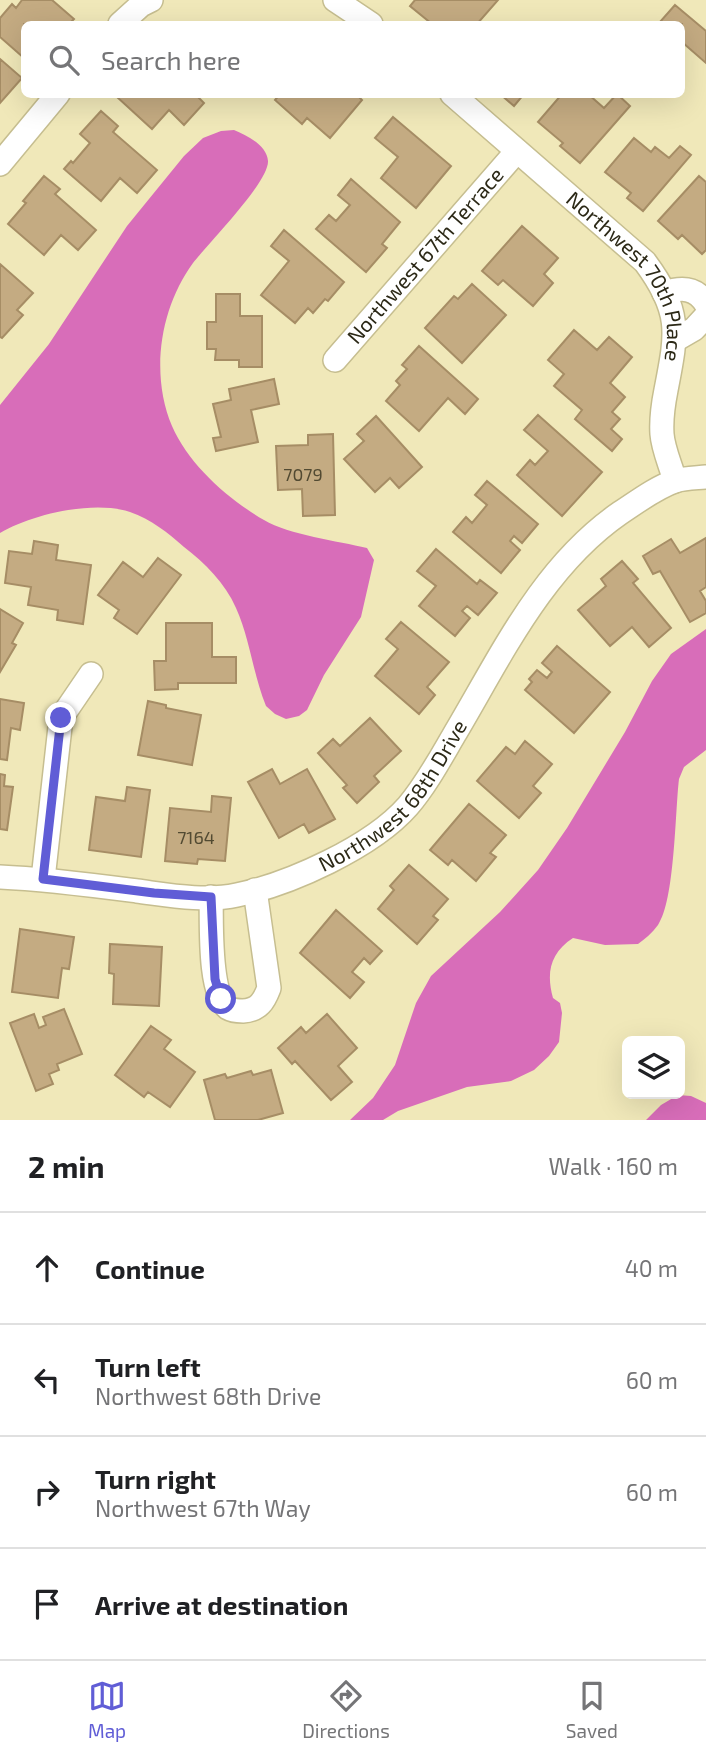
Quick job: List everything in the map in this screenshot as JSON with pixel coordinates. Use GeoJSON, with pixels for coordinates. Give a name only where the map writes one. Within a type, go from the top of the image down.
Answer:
{"type":"FeatureCollection","features":[{"type":"Feature","properties":{"kind":"street"},"geometry":{"type":"LineString","coordinates":[[123,21],[151,0]]}},
{"type":"Feature","properties":{"kind":"street"},"geometry":{"type":"LineString","coordinates":[[335,0],[366,21]]}},
{"type":"Feature","properties":{"kind":"street"},"geometry":{"type":"LineString","coordinates":[[0,164],[55,98]]}},
{"type":"Feature","properties":{"kind":"street","name":"Northwest 70th Place"},"geometry":{"type":"LineString","coordinates":[[457,98],[645,262],[661,284],[675,327],[662,414],[662,436],[675,481]]}},
{"type":"Feature","properties":{"kind":"street","name":"Northwest 67th Terrace"},"geometry":{"type":"LineString","coordinates":[[335,360],[517,151]]}},
{"type":"Feature","properties":{"kind":"street"},"geometry":{"type":"LineString","coordinates":[[664,293],[683,288],[692,290],[706,304]]}},
{"type":"Feature","properties":{"kind":"street"},"geometry":{"type":"LineString","coordinates":[[675,340],[694,328],[706,316]]}},
{"type":"Feature","properties":{"kind":"street"},"geometry":{"type":"LineString","coordinates":[[675,481],[706,477]]}},
{"type":"Feature","properties":{"kind":"street","name":"Northwest 68th Drive"},"geometry":{"type":"LineString","coordinates":[[0,877],[43,879],[154,893],[235,896],[276,884],[325,863],[368,840],[407,807],[435,768],[530,605],[564,561],[600,527],[642,498],[675,481]]}},
{"type":"Feature","properties":{"kind":"street"},"geometry":{"type":"LineString","coordinates":[[43,879],[61,718],[91,674]]}},
{"type":"Feature","properties":{"kind":"street"},"geometry":{"type":"LineString","coordinates":[[211,897],[215,979],[221,999],[226,1007],[235,1011],[249,1011],[264,1001],[269,988],[255,890]]}},
{"type":"Feature","properties":{"kind":"shaded area"},"geometry":{"type":"Polygon","coordinates":[[[234,130],[255,141],[264,150],[268,161],[266,171],[249,197],[193,263],[173,300],[166,321],[160,363],[165,406],[172,426],[188,454],[211,480],[237,502],[264,520],[287,530],[367,548],[374,560],[361,617],[324,675],[307,710],[299,716],[286,719],[266,706],[241,620],[226,590],[199,560],[152,522],[130,512],[115,509],[81,508],[29,520],[0,533],[0,405],[49,344],[127,226],[184,156],[203,138],[221,131],[234,130]]]}},
{"type":"Feature","properties":{"kind":"shaded area"},"geometry":{"type":"Polygon","coordinates":[[[706,629],[706,750],[684,767],[679,779],[671,877],[664,913],[658,925],[638,944],[605,945],[573,938],[559,950],[552,964],[550,980],[553,998],[560,1003],[562,1013],[559,1042],[534,1070],[511,1081],[467,1087],[398,1111],[383,1120],[350,1120],[373,1098],[395,1065],[416,1003],[431,976],[500,912],[538,870],[567,828],[625,732],[652,681],[671,654],[706,629]]]}},
{"type":"Feature","properties":{"kind":"shaded area"},"geometry":{"type":"Polygon","coordinates":[[[691,1096],[706,1103],[706,1120],[646,1120],[671,1099],[691,1096]]]}},
{"type":"Feature","properties":{"kind":"building"},"geometry":{"type":"Polygon","coordinates":[[[22,0],[52,0],[74,19],[21,21],[21,55],[0,37],[0,18],[12,4],[16,8],[22,0]]]}},
{"type":"Feature","properties":{"kind":"building"},"geometry":{"type":"Polygon","coordinates":[[[415,0],[498,0],[480,21],[428,21],[410,6],[415,0]]]}},
{"type":"Feature","properties":{"kind":"building"},"geometry":{"type":"Polygon","coordinates":[[[675,5],[706,31],[706,63],[685,45],[685,21],[661,21],[675,5]]]}},
{"type":"Feature","properties":{"kind":"building"},"geometry":{"type":"Polygon","coordinates":[[[0,59],[21,79],[0,103],[0,59]]]}},
{"type":"Feature","properties":{"kind":"building"},"geometry":{"type":"Polygon","coordinates":[[[118,98],[199,98],[204,103],[184,125],[169,110],[152,129],[118,98]]]}},
{"type":"Feature","properties":{"kind":"building"},"geometry":{"type":"Polygon","coordinates":[[[505,98],[521,98],[514,106],[505,98]]]}},
{"type":"Feature","properties":{"kind":"building"},"geometry":{"type":"Polygon","coordinates":[[[559,98],[593,98],[604,108],[613,98],[621,98],[630,106],[580,163],[560,146],[563,143],[538,122],[559,98]]]}},
{"type":"Feature","properties":{"kind":"building"},"geometry":{"type":"Polygon","coordinates":[[[275,100],[362,100],[330,138],[307,118],[302,124],[275,100]]]}},
{"type":"Feature","properties":{"kind":"building"},"geometry":{"type":"Polygon","coordinates":[[[101,111],[118,126],[113,132],[157,170],[137,193],[120,178],[101,201],[64,169],[71,161],[73,163],[90,143],[80,134],[101,111]]]}},
{"type":"Feature","properties":{"kind":"building"},"geometry":{"type":"Polygon","coordinates":[[[393,117],[451,166],[416,208],[381,178],[398,157],[375,138],[393,117]]]}},
{"type":"Feature","properties":{"kind":"building"},"geometry":{"type":"Polygon","coordinates":[[[634,138],[651,152],[655,147],[669,158],[680,146],[691,155],[643,211],[627,198],[631,193],[605,172],[634,138]]]}},
{"type":"Feature","properties":{"kind":"building"},"geometry":{"type":"Polygon","coordinates":[[[44,176],[60,189],[55,194],[96,230],[78,250],[61,235],[44,255],[8,224],[44,176]]]}},
{"type":"Feature","properties":{"kind":"building"},"geometry":{"type":"Polygon","coordinates":[[[699,176],[706,182],[706,250],[702,254],[682,235],[678,239],[658,221],[699,176]]]}},
{"type":"Feature","properties":{"kind":"building"},"geometry":{"type":"Polygon","coordinates":[[[351,179],[400,222],[382,244],[387,248],[366,272],[316,229],[329,215],[336,221],[350,205],[338,195],[351,179]]]}},
{"type":"Feature","properties":{"kind":"building"},"geometry":{"type":"Polygon","coordinates":[[[522,226],[558,258],[544,274],[553,283],[533,306],[503,280],[498,285],[482,271],[522,226]]]}},
{"type":"Feature","properties":{"kind":"building"},"geometry":{"type":"Polygon","coordinates":[[[284,230],[344,282],[328,301],[325,299],[313,313],[308,308],[295,323],[261,295],[289,261],[271,246],[284,230]]]}},
{"type":"Feature","properties":{"kind":"building"},"geometry":{"type":"Polygon","coordinates":[[[0,264],[33,293],[17,310],[23,315],[2,338],[0,337],[0,264]]]}},
{"type":"Feature","properties":{"kind":"building"},"geometry":{"type":"Polygon","coordinates":[[[472,284],[506,315],[462,363],[425,328],[454,296],[458,299],[472,284]]]}},
{"type":"Feature","properties":{"kind":"building"},"geometry":{"type":"Polygon","coordinates":[[[216,294],[240,294],[240,316],[262,316],[262,367],[239,367],[239,360],[215,360],[216,349],[207,349],[207,322],[216,322],[216,294]]]}},
{"type":"Feature","properties":{"kind":"building"},"geometry":{"type":"Polygon","coordinates":[[[574,330],[597,350],[609,337],[632,357],[610,383],[625,397],[612,412],[620,419],[611,429],[622,439],[612,451],[575,419],[582,410],[554,386],[564,374],[548,360],[574,330]]]}},
{"type":"Feature","properties":{"kind":"building"},"geometry":{"type":"Polygon","coordinates":[[[419,346],[478,399],[465,414],[448,398],[419,431],[386,401],[400,385],[396,381],[407,369],[402,365],[419,346]]]}},
{"type":"Feature","properties":{"kind":"building"},"geometry":{"type":"Polygon","coordinates":[[[274,379],[279,404],[251,410],[258,442],[216,451],[213,438],[221,437],[213,404],[231,400],[229,389],[274,379]]]}},
{"type":"Feature","properties":{"kind":"building"},"geometry":{"type":"Polygon","coordinates":[[[538,415],[602,472],[562,516],[517,475],[530,460],[535,465],[548,451],[524,430],[538,415]]]}},
{"type":"Feature","properties":{"kind":"building"},"geometry":{"type":"Polygon","coordinates":[[[376,416],[422,467],[399,488],[390,478],[375,492],[344,459],[364,441],[357,434],[376,416]]]}},
{"type":"Feature","properties":{"kind":"building"},"geometry":{"type":"Polygon","coordinates":[[[333,434],[335,515],[303,516],[302,489],[278,490],[276,446],[308,445],[308,435],[333,434]]]}},
{"type":"Feature","properties":{"kind":"building"},"geometry":{"type":"Polygon","coordinates":[[[487,481],[538,524],[522,543],[514,536],[510,541],[520,550],[501,573],[453,532],[466,517],[472,523],[487,505],[475,495],[487,481]]]}},
{"type":"Feature","properties":{"kind":"building"},"geometry":{"type":"Polygon","coordinates":[[[706,538],[706,587],[700,591],[706,601],[706,613],[690,622],[660,571],[653,574],[643,556],[671,539],[680,553],[706,538]]]}},
{"type":"Feature","properties":{"kind":"building"},"geometry":{"type":"Polygon","coordinates":[[[34,541],[58,545],[56,560],[91,565],[83,624],[57,620],[58,610],[28,605],[31,587],[5,583],[9,551],[32,554],[34,541]]]}},
{"type":"Feature","properties":{"kind":"building"},"geometry":{"type":"Polygon","coordinates":[[[436,549],[477,584],[480,580],[497,593],[478,615],[467,606],[462,611],[470,618],[455,636],[419,606],[436,586],[417,571],[436,549]]]}},
{"type":"Feature","properties":{"kind":"building"},"geometry":{"type":"Polygon","coordinates":[[[158,558],[181,575],[137,634],[114,618],[119,610],[98,595],[123,562],[143,577],[158,558]]]}},
{"type":"Feature","properties":{"kind":"building"},"geometry":{"type":"Polygon","coordinates":[[[622,561],[638,579],[633,583],[671,628],[649,647],[632,627],[610,646],[578,610],[606,586],[601,579],[622,561]]]}},
{"type":"Feature","properties":{"kind":"building"},"geometry":{"type":"Polygon","coordinates":[[[0,609],[23,623],[12,643],[16,645],[0,672],[0,609]]]}},
{"type":"Feature","properties":{"kind":"building"},"geometry":{"type":"Polygon","coordinates":[[[401,622],[449,662],[427,687],[435,695],[419,714],[375,676],[398,649],[386,639],[401,622]]]}},
{"type":"Feature","properties":{"kind":"building"},"geometry":{"type":"Polygon","coordinates":[[[166,623],[212,623],[212,657],[236,657],[236,683],[178,683],[178,689],[155,690],[154,661],[166,661],[166,623]]]}},
{"type":"Feature","properties":{"kind":"building"},"geometry":{"type":"Polygon","coordinates":[[[557,646],[610,692],[574,733],[525,690],[532,682],[529,679],[537,670],[547,678],[552,672],[542,663],[557,646]]]}},
{"type":"Feature","properties":{"kind":"building"},"geometry":{"type":"Polygon","coordinates":[[[0,699],[24,703],[20,730],[11,728],[7,760],[0,759],[0,699]]]}},
{"type":"Feature","properties":{"kind":"building"},"geometry":{"type":"Polygon","coordinates":[[[148,701],[166,705],[166,708],[201,715],[192,765],[138,755],[148,701]]]}},
{"type":"Feature","properties":{"kind":"building"},"geometry":{"type":"Polygon","coordinates":[[[370,718],[401,751],[374,776],[379,782],[357,803],[343,788],[347,785],[318,753],[333,739],[340,746],[370,718]]]}},
{"type":"Feature","properties":{"kind":"building"},"geometry":{"type":"Polygon","coordinates":[[[525,741],[552,764],[533,786],[541,793],[519,818],[477,781],[506,747],[515,754],[525,741]]]}},
{"type":"Feature","properties":{"kind":"building"},"geometry":{"type":"Polygon","coordinates":[[[272,769],[280,784],[307,769],[335,819],[309,833],[304,824],[279,838],[248,782],[272,769]]]}},
{"type":"Feature","properties":{"kind":"building"},"geometry":{"type":"Polygon","coordinates":[[[0,774],[5,775],[4,786],[13,787],[7,830],[0,829],[0,774]]]}},
{"type":"Feature","properties":{"kind":"building"},"geometry":{"type":"Polygon","coordinates":[[[127,787],[150,790],[141,857],[89,850],[96,797],[125,801],[127,787]]]}},
{"type":"Feature","properties":{"kind":"building"},"geometry":{"type":"Polygon","coordinates":[[[212,796],[231,798],[225,861],[198,859],[197,864],[165,861],[170,808],[211,812],[212,796]]]}},
{"type":"Feature","properties":{"kind":"building"},"geometry":{"type":"Polygon","coordinates":[[[469,804],[506,835],[490,853],[496,857],[476,881],[452,860],[448,865],[430,850],[469,804]]]}},
{"type":"Feature","properties":{"kind":"building"},"geometry":{"type":"Polygon","coordinates":[[[409,865],[448,899],[433,916],[438,920],[417,944],[378,909],[394,890],[390,886],[409,865]]]}},
{"type":"Feature","properties":{"kind":"building"},"geometry":{"type":"Polygon","coordinates":[[[336,910],[382,951],[370,964],[364,958],[352,972],[364,982],[350,998],[300,953],[336,910]]]}},
{"type":"Feature","properties":{"kind":"building"},"geometry":{"type":"Polygon","coordinates":[[[20,929],[74,937],[69,969],[62,968],[58,998],[12,992],[20,929]]]}},
{"type":"Feature","properties":{"kind":"building"},"geometry":{"type":"Polygon","coordinates":[[[110,944],[162,947],[159,1006],[113,1004],[114,974],[109,973],[110,944]]]}},
{"type":"Feature","properties":{"kind":"building"},"geometry":{"type":"Polygon","coordinates":[[[64,1009],[82,1054],[57,1064],[59,1070],[49,1074],[53,1084],[36,1091],[10,1023],[34,1014],[39,1028],[46,1025],[43,1017],[64,1009]]]}},
{"type":"Feature","properties":{"kind":"building"},"geometry":{"type":"Polygon","coordinates":[[[327,1014],[357,1048],[338,1066],[352,1082],[331,1100],[295,1061],[292,1064],[278,1048],[301,1027],[306,1033],[327,1014]]]}},
{"type":"Feature","properties":{"kind":"building"},"geometry":{"type":"Polygon","coordinates":[[[151,1026],[171,1040],[164,1049],[195,1072],[170,1107],[148,1092],[144,1097],[115,1075],[151,1026]]]}},
{"type":"Feature","properties":{"kind":"building"},"geometry":{"type":"Polygon","coordinates":[[[271,1070],[283,1113],[258,1120],[215,1120],[204,1080],[225,1074],[227,1078],[251,1071],[253,1075],[271,1070]]]}},
{"type":"Feature","properties":{"kind":"route"},"geometry":{"type":"LineString","coordinates":[[61,718],[43,879],[211,897],[215,979],[221,999]]}}]}
